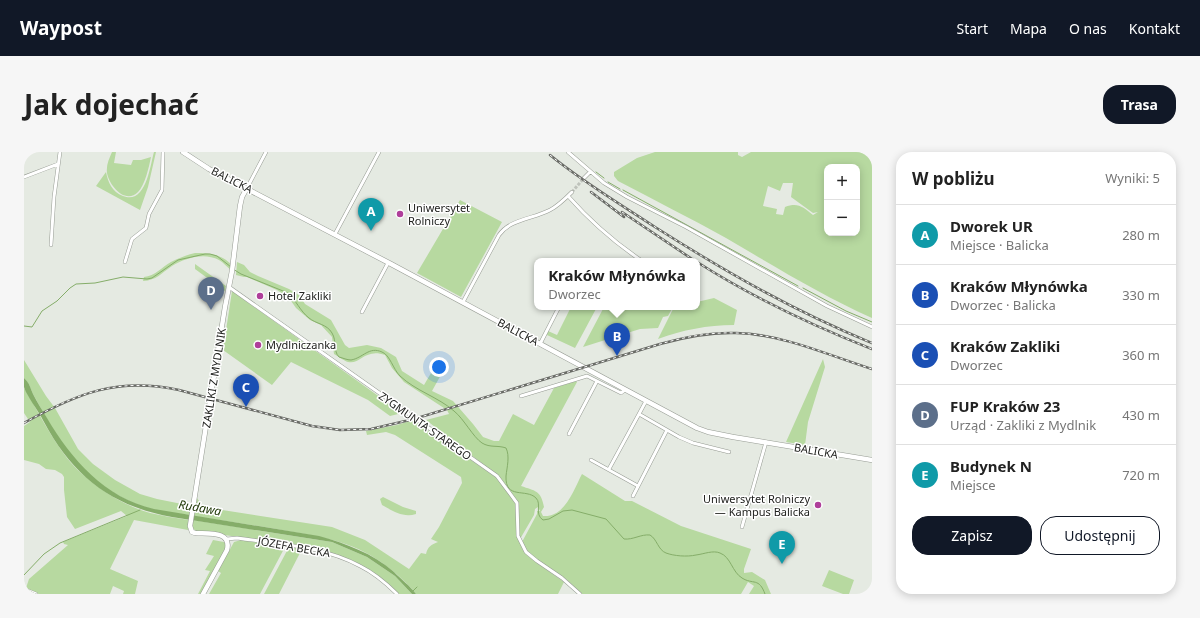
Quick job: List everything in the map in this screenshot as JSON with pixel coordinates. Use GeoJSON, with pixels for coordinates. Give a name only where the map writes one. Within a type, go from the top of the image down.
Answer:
{"type":"FeatureCollection","features":[{"type":"Feature","properties":{"kind":"street"},"geometry":{"type":"LineString","coordinates":[[51,245],[54,198],[60,152]]}},
{"type":"Feature","properties":{"kind":"street"},"geometry":{"type":"LineString","coordinates":[[125,262],[132,239],[146,228],[149,214],[162,190],[163,152]]}},
{"type":"Feature","properties":{"kind":"street","name":"BALICKA"},"geometry":{"type":"LineString","coordinates":[[183,152],[200,164],[335,234],[702,430],[872,460]]}},
{"type":"Feature","properties":{"kind":"street"},"geometry":{"type":"LineString","coordinates":[[247,188],[266,152]]}},
{"type":"Feature","properties":{"kind":"street"},"geometry":{"type":"LineString","coordinates":[[335,234],[379,152]]}},
{"type":"Feature","properties":{"kind":"street"},"geometry":{"type":"LineString","coordinates":[[568,152],[604,183],[627,197],[686,227],[827,306],[872,327]]}},
{"type":"Feature","properties":{"kind":"street"},"geometry":{"type":"LineString","coordinates":[[24,177],[58,164]]}},
{"type":"Feature","properties":{"kind":"street"},"geometry":{"type":"LineString","coordinates":[[584,178],[590,172]]}},
{"type":"Feature","properties":{"kind":"street","name":"ZAKLIKI Z MYDLNIK"},"geometry":{"type":"LineString","coordinates":[[226,539],[213,534],[192,532],[190,526],[233,269],[240,206],[242,197],[247,188]]}},
{"type":"Feature","properties":{"kind":"street"},"geometry":{"type":"LineString","coordinates":[[463,302],[499,235],[505,228],[549,210],[572,192]]}},
{"type":"Feature","properties":{"kind":"street"},"geometry":{"type":"LineString","coordinates":[[568,196],[588,218],[612,240],[638,258]]}},
{"type":"Feature","properties":{"kind":"street"},"geometry":{"type":"LineString","coordinates":[[362,312],[388,263]]}},
{"type":"Feature","properties":{"kind":"street","name":"ZYGMUNTA STAREGO"},"geometry":{"type":"LineString","coordinates":[[229,287],[497,476],[518,503],[518,536],[526,552],[562,578],[580,594]]}},
{"type":"Feature","properties":{"kind":"street"},"geometry":{"type":"LineString","coordinates":[[540,344],[558,310]]}},
{"type":"Feature","properties":{"kind":"street"},"geometry":{"type":"LineString","coordinates":[[522,396],[583,376],[588,376],[621,393],[625,390]]}},
{"type":"Feature","properties":{"kind":"street"},"geometry":{"type":"LineString","coordinates":[[569,434],[598,381]]}},
{"type":"Feature","properties":{"kind":"street"},"geometry":{"type":"LineString","coordinates":[[609,469],[646,401]]}},
{"type":"Feature","properties":{"kind":"street"},"geometry":{"type":"LineString","coordinates":[[639,414],[679,437],[693,443],[729,452]]}},
{"type":"Feature","properties":{"kind":"street"},"geometry":{"type":"LineString","coordinates":[[633,496],[668,430]]}},
{"type":"Feature","properties":{"kind":"street"},"geometry":{"type":"LineString","coordinates":[[742,527],[766,442]]}},
{"type":"Feature","properties":{"kind":"street"},"geometry":{"type":"LineString","coordinates":[[591,460],[638,486]]}},
{"type":"Feature","properties":{"kind":"street","name":"JÓZEFA BECKA"},"geometry":{"type":"LineString","coordinates":[[226,539],[237,538],[330,553],[367,570],[397,594]]}},
{"type":"Feature","properties":{"kind":"street"},"geometry":{"type":"LineString","coordinates":[[203,594],[228,550],[229,544],[226,539]]}},
{"type":"Feature","properties":{"kind":"street"},"geometry":{"type":"LineString","coordinates":[[24,589],[36,594]]}},
{"type":"Feature","properties":{"kind":"shaded area"},"geometry":{"type":"Polygon","coordinates":[[[112,152],[116,152],[114,163],[131,165],[133,160],[141,160],[151,157],[143,185],[138,192],[133,195],[123,195],[118,192],[108,178],[107,167],[112,152]]]}},
{"type":"Feature","properties":{"kind":"shaded area"},"geometry":{"type":"Polygon","coordinates":[[[154,152],[156,152],[148,187],[140,210],[96,186],[106,172],[109,183],[116,192],[123,196],[131,197],[137,195],[146,183],[154,152]]]}},
{"type":"Feature","properties":{"kind":"shaded area"},"geometry":{"type":"Polygon","coordinates":[[[655,152],[738,152],[738,155],[742,157],[751,152],[872,152],[872,318],[816,290],[726,238],[618,181],[614,176],[614,172],[637,158],[655,152]],[[783,183],[780,191],[768,186],[763,206],[777,209],[776,214],[783,215],[785,207],[793,205],[800,206],[813,215],[818,212],[813,213],[791,197],[793,183],[783,183]]]}},
{"type":"Feature","properties":{"kind":"shaded area"},"geometry":{"type":"Polygon","coordinates":[[[460,200],[502,222],[461,297],[417,273],[460,200]]]}},
{"type":"Feature","properties":{"kind":"shaded area"},"geometry":{"type":"Polygon","coordinates":[[[195,253],[219,256],[231,264],[231,270],[220,261],[207,256],[201,256],[189,258],[177,263],[155,278],[143,281],[144,277],[155,273],[171,262],[195,253]]]}},
{"type":"Feature","properties":{"kind":"shaded area"},"geometry":{"type":"Polygon","coordinates":[[[237,262],[244,265],[250,272],[299,295],[305,304],[331,320],[345,345],[349,348],[367,345],[381,348],[396,357],[402,371],[424,385],[434,368],[442,373],[432,391],[453,401],[483,437],[494,441],[499,441],[513,414],[534,425],[554,388],[576,381],[577,382],[521,486],[534,490],[539,494],[543,501],[544,507],[541,512],[543,516],[551,515],[563,508],[582,474],[625,501],[632,501],[681,526],[751,549],[744,573],[752,572],[765,580],[771,594],[749,594],[754,586],[748,582],[741,594],[582,594],[566,579],[537,560],[528,552],[522,542],[537,514],[537,511],[540,511],[538,507],[535,509],[534,515],[520,539],[518,503],[497,475],[426,420],[449,414],[447,410],[404,382],[392,368],[385,355],[378,353],[372,354],[356,361],[348,362],[334,354],[332,337],[321,325],[310,320],[296,308],[289,298],[277,290],[247,277],[236,275],[237,262]]]}},
{"type":"Feature","properties":{"kind":"shaded area"},"geometry":{"type":"Polygon","coordinates":[[[195,264],[226,286],[225,291],[195,269],[195,264]]]}},
{"type":"Feature","properties":{"kind":"shaded area"},"geometry":{"type":"Polygon","coordinates":[[[232,291],[402,413],[390,416],[368,400],[291,362],[272,385],[223,350],[232,291]]]}},
{"type":"Feature","properties":{"kind":"shaded area"},"geometry":{"type":"Polygon","coordinates":[[[714,298],[737,310],[734,325],[695,329],[658,339],[672,310],[700,310],[700,301],[714,298]]]}},
{"type":"Feature","properties":{"kind":"shaded area"},"geometry":{"type":"Polygon","coordinates":[[[570,310],[595,310],[575,348],[547,335],[548,331],[557,335],[570,310]]]}},
{"type":"Feature","properties":{"kind":"shaded area"},"geometry":{"type":"Polygon","coordinates":[[[602,310],[671,310],[668,316],[663,317],[658,328],[640,329],[583,347],[602,310]]]}},
{"type":"Feature","properties":{"kind":"shaded area"},"geometry":{"type":"Polygon","coordinates":[[[823,359],[825,367],[808,422],[805,445],[786,442],[823,359]]]}},
{"type":"Feature","properties":{"kind":"shaded area"},"geometry":{"type":"Polygon","coordinates":[[[24,360],[55,408],[78,449],[93,464],[115,480],[140,494],[192,506],[190,515],[148,508],[134,503],[107,488],[83,469],[63,446],[24,378],[24,360]]]}},
{"type":"Feature","properties":{"kind":"shaded area"},"geometry":{"type":"Polygon","coordinates":[[[24,378],[29,384],[43,412],[56,433],[78,462],[91,475],[120,496],[136,504],[154,509],[319,536],[339,542],[368,554],[386,565],[416,594],[412,594],[395,576],[367,557],[332,542],[172,517],[150,512],[130,505],[112,496],[96,486],[81,473],[55,441],[27,395],[24,387],[24,378]]]}},
{"type":"Feature","properties":{"kind":"shaded area"},"geometry":{"type":"Polygon","coordinates":[[[24,388],[61,450],[75,467],[94,484],[105,492],[139,509],[150,513],[189,520],[188,530],[134,520],[110,569],[138,581],[135,594],[123,594],[124,591],[113,586],[110,594],[24,594],[29,579],[68,545],[64,544],[63,542],[127,516],[121,511],[75,529],[67,517],[64,477],[62,474],[55,470],[46,469],[39,464],[24,460],[24,426],[30,422],[24,413],[24,388]]]}},
{"type":"Feature","properties":{"kind":"shaded area"},"geometry":{"type":"Polygon","coordinates":[[[413,420],[497,478],[516,504],[516,534],[523,550],[528,556],[564,582],[558,594],[416,594],[403,580],[382,563],[359,549],[347,544],[308,535],[193,516],[197,498],[203,507],[332,527],[365,540],[409,569],[421,553],[426,554],[430,546],[438,542],[431,539],[462,483],[461,477],[395,435],[386,432],[367,435],[366,431],[397,425],[413,420]]]}},
{"type":"Feature","properties":{"kind":"shaded area"},"geometry":{"type":"Polygon","coordinates":[[[383,497],[403,507],[416,511],[416,514],[407,515],[390,510],[382,505],[380,499],[383,497]]]}},
{"type":"Feature","properties":{"kind":"shaded area"},"geometry":{"type":"Polygon","coordinates":[[[192,520],[332,542],[367,557],[395,576],[412,594],[398,594],[369,570],[334,554],[266,541],[196,531],[192,528],[192,520]]]}},
{"type":"Feature","properties":{"kind":"shaded area"},"geometry":{"type":"Polygon","coordinates":[[[213,540],[227,544],[202,594],[198,594],[210,571],[205,570],[214,556],[206,554],[213,540]]]}},
{"type":"Feature","properties":{"kind":"shaded area"},"geometry":{"type":"Polygon","coordinates":[[[241,540],[285,547],[260,594],[209,594],[221,573],[218,571],[234,542],[241,540]]]}},
{"type":"Feature","properties":{"kind":"shaded area"},"geometry":{"type":"Polygon","coordinates":[[[289,547],[302,549],[279,594],[264,594],[289,547]]]}},
{"type":"Feature","properties":{"kind":"shaded area"},"geometry":{"type":"Polygon","coordinates":[[[829,570],[854,580],[849,594],[843,594],[822,586],[829,570]]]}},
{"type":"Feature","properties":{"kind":"waterway"},"geometry":{"type":"LineString","coordinates":[[596,172],[604,178]]}},
{"type":"Feature","properties":{"kind":"waterway"},"geometry":{"type":"LineString","coordinates":[[608,182],[620,189]]}},
{"type":"Feature","properties":{"kind":"waterway"},"geometry":{"type":"LineString","coordinates":[[623,190],[798,286]]}},
{"type":"Feature","properties":{"kind":"waterway"},"geometry":{"type":"LineString","coordinates":[[24,326],[32,327],[42,311],[57,301],[76,284],[95,283],[123,277],[152,278],[178,260],[205,254],[217,256],[231,267]]}},
{"type":"Feature","properties":{"kind":"waterway"},"geometry":{"type":"LineString","coordinates":[[233,269],[241,274],[288,293],[309,318],[330,330],[334,339],[336,352],[339,357],[351,360],[373,350],[382,352],[387,356],[400,376],[413,386],[448,406],[482,443],[506,448],[508,458],[506,476],[509,488],[512,491],[532,495],[536,498],[538,500],[538,512],[540,518],[543,520],[549,519],[563,511],[572,510],[606,519],[624,539],[650,535],[663,552],[669,554],[692,556],[717,552],[727,558],[742,578],[758,583],[765,594]]}},
{"type":"Feature","properties":{"kind":"waterway"},"geometry":{"type":"LineString","coordinates":[[803,288],[846,311],[872,322]]}},
{"type":"Feature","properties":{"kind":"waterway"},"geometry":{"type":"LineString","coordinates":[[24,575],[44,554],[60,543],[140,510]]}},
{"type":"Feature","properties":{"kind":"waterway"},"geometry":{"type":"LineString","coordinates":[[413,591],[417,587]]}},
{"type":"Feature","properties":{"kind":"tunnel"},"geometry":{"type":"LineString","coordinates":[[572,192],[584,178]]}},
{"type":"Feature","properties":{"kind":"railway"},"geometry":{"type":"LineString","coordinates":[[550,155],[615,201],[734,275],[815,318],[872,343]]}},
{"type":"Feature","properties":{"kind":"railway"},"geometry":{"type":"LineString","coordinates":[[591,192],[624,217]]}},
{"type":"Feature","properties":{"kind":"railway"},"geometry":{"type":"LineString","coordinates":[[622,212],[691,258]]}},
{"type":"Feature","properties":{"kind":"railway"},"geometry":{"type":"LineString","coordinates":[[700,264],[760,299],[782,310],[872,349]]}},
{"type":"Feature","properties":{"kind":"railway"},"geometry":{"type":"LineString","coordinates":[[24,423],[62,403],[80,396],[98,390],[136,385],[157,386],[179,390],[312,426],[340,430],[371,429],[414,419],[660,344],[688,337],[716,333],[753,334],[788,341],[872,369]]}},
{"type":"Feature","properties":{"kind":"place","name":"Uniwersytet Rolniczy"},"geometry":{"type":"Point","coordinates":[400,214]}},
{"type":"Feature","properties":{"kind":"place","name":"Dworek UR"},"geometry":{"type":"Point","coordinates":[371,231]}},
{"type":"Feature","properties":{"kind":"place","name":"Hotel Zakliki"},"geometry":{"type":"Point","coordinates":[260,296]}},
{"type":"Feature","properties":{"kind":"place","name":"FUP Kraków 23"},"geometry":{"type":"Point","coordinates":[211,310]}},
{"type":"Feature","properties":{"kind":"place","name":"Mydlniczanka"},"geometry":{"type":"Point","coordinates":[258,345]}},
{"type":"Feature","properties":{"kind":"place","name":"Kraków Młynówka"},"geometry":{"type":"Point","coordinates":[617,356]}},
{"type":"Feature","properties":{"kind":"place","name":"Kraków Zakliki"},"geometry":{"type":"Point","coordinates":[246,407]}},
{"type":"Feature","properties":{"kind":"place","name":"Uniwersytet Rolniczy — Kampus Balicka"},"geometry":{"type":"Point","coordinates":[818,505]}},
{"type":"Feature","properties":{"kind":"place","name":"Budynek N"},"geometry":{"type":"Point","coordinates":[782,564]}},
{"type":"Feature","properties":{"kind":"water label","name":"Rudawa"},"geometry":{"type":"Point","coordinates":[200,508]}}]}
